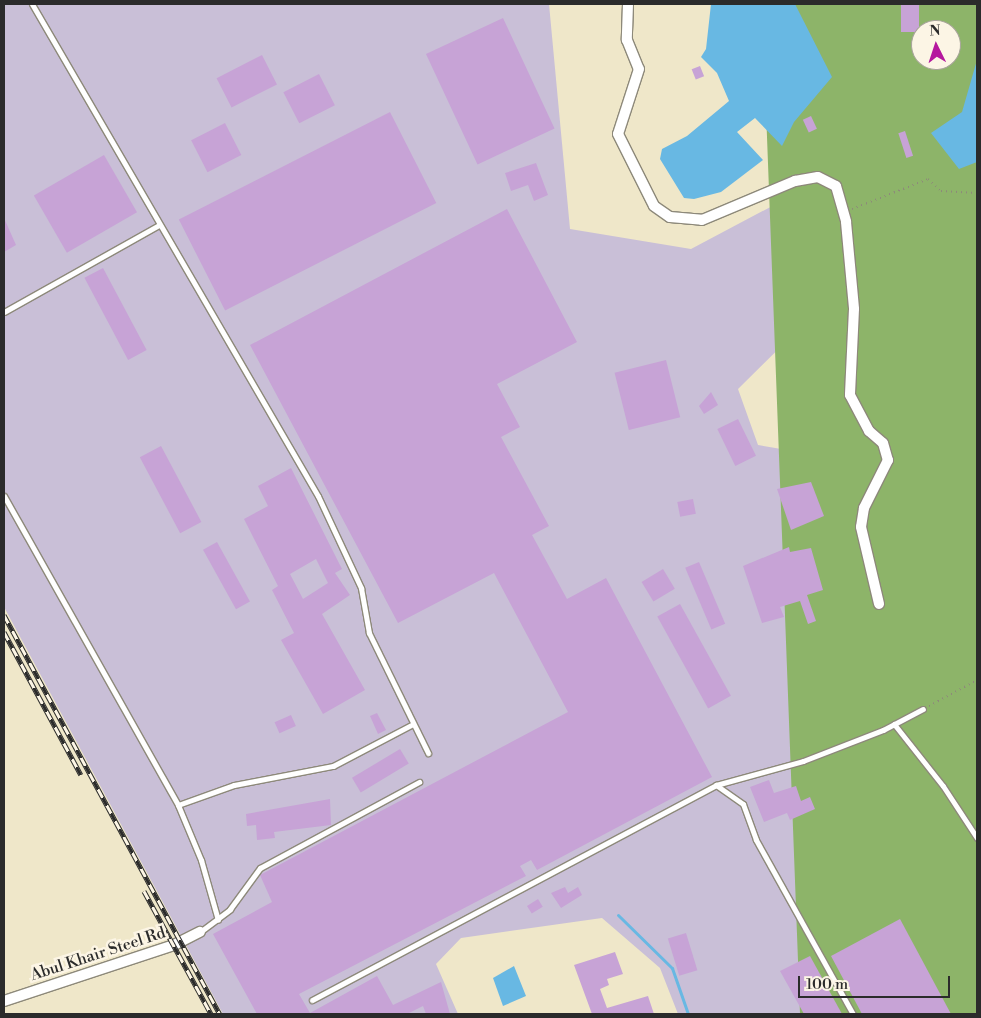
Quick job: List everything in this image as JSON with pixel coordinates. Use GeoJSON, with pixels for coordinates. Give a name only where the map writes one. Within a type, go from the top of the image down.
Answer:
{"type":"FeatureCollection","features":[{"type":"Feature","properties":{"kind":"street"},"geometry":{"type":"LineString","coordinates":[[628,4],[626,40],[639,69],[618,134],[654,206],[670,217],[702,220],[755,195],[818,177],[836,186],[843,213],[854,309],[850,395],[869,431],[883,443],[888,460],[864,508],[861,527],[879,604]]}},
{"type":"Feature","properties":{"kind":"street","name":"Abul Khair Steel Rd"},"geometry":{"type":"LineString","coordinates":[[4,1001],[174,945],[200,932]]}},
{"type":"Feature","properties":{"kind":"lane"},"geometry":{"type":"LineString","coordinates":[[32,4],[318,496],[361,588],[369,633],[411,726],[428,753]]}},
{"type":"Feature","properties":{"kind":"lane"},"geometry":{"type":"LineString","coordinates":[[4,312],[159,225]]}},
{"type":"Feature","properties":{"kind":"lane"},"geometry":{"type":"LineString","coordinates":[[4,496],[178,805],[201,860],[218,920]]}},
{"type":"Feature","properties":{"kind":"lane"},"geometry":{"type":"LineString","coordinates":[[312,1000],[716,785],[802,761],[894,724],[923,709]]}},
{"type":"Feature","properties":{"kind":"lane"},"geometry":{"type":"LineString","coordinates":[[894,724],[943,786],[977,838]]}},
{"type":"Feature","properties":{"kind":"lane"},"geometry":{"type":"LineString","coordinates":[[178,805],[234,785],[333,766],[411,726]]}},
{"type":"Feature","properties":{"kind":"lane"},"geometry":{"type":"LineString","coordinates":[[200,932],[218,920],[260,868],[419,782]]}},
{"type":"Feature","properties":{"kind":"lane"},"geometry":{"type":"LineString","coordinates":[[716,785],[743,804],[756,840],[853,1014]]}},
{"type":"Feature","properties":{"kind":"path"},"geometry":{"type":"LineString","coordinates":[[843,213],[928,179],[941,191],[977,193]]}},
{"type":"Feature","properties":{"kind":"path"},"geometry":{"type":"LineString","coordinates":[[923,709],[977,680]]}},
{"type":"Feature","properties":{"kind":"shaded area"},"geometry":{"type":"Polygon","coordinates":[[[4,4],[549,4],[570,229],[691,249],[793,195],[820,308],[738,389],[758,445],[881,466],[977,1014],[678,1014],[660,968],[602,918],[461,938],[436,964],[458,1014],[223,1014],[4,607],[4,4]]]}},
{"type":"Feature","properties":{"kind":"green space"},"geometry":{"type":"Polygon","coordinates":[[[762,4],[977,4],[977,1014],[800,1014],[762,4]]]}},
{"type":"Feature","properties":{"kind":"water"},"geometry":{"type":"Polygon","coordinates":[[[711,4],[795,4],[832,77],[794,122],[782,146],[755,118],[737,132],[763,160],[721,192],[694,199],[684,198],[660,159],[662,149],[687,136],[729,101],[717,73],[701,57],[706,49],[711,4]]]}},
{"type":"Feature","properties":{"kind":"water"},"geometry":{"type":"Polygon","coordinates":[[[977,60],[977,162],[959,169],[931,133],[962,112],[977,60]]]}},
{"type":"Feature","properties":{"kind":"water"},"geometry":{"type":"Polygon","coordinates":[[[514,966],[526,996],[503,1006],[493,978],[514,966]]]}},
{"type":"Feature","properties":{"kind":"building"},"geometry":{"type":"Polygon","coordinates":[[[901,4],[919,4],[919,20],[911,20],[911,32],[901,32],[901,4]]]}},
{"type":"Feature","properties":{"kind":"building"},"geometry":{"type":"Polygon","coordinates":[[[503,18],[555,129],[478,164],[426,54],[503,18]]]}},
{"type":"Feature","properties":{"kind":"building"},"geometry":{"type":"Polygon","coordinates":[[[262,55],[277,84],[232,108],[217,78],[262,55]]]}},
{"type":"Feature","properties":{"kind":"building"},"geometry":{"type":"Polygon","coordinates":[[[700,66],[704,76],[696,80],[692,69],[700,66]]]}},
{"type":"Feature","properties":{"kind":"building"},"geometry":{"type":"Polygon","coordinates":[[[319,74],[335,105],[299,123],[283,92],[319,74]]]}},
{"type":"Feature","properties":{"kind":"building"},"geometry":{"type":"Polygon","coordinates":[[[390,112],[436,203],[225,310],[179,220],[390,112]]]}},
{"type":"Feature","properties":{"kind":"building"},"geometry":{"type":"Polygon","coordinates":[[[811,116],[817,129],[809,132],[803,120],[811,116]]]}},
{"type":"Feature","properties":{"kind":"building"},"geometry":{"type":"Polygon","coordinates":[[[225,123],[241,155],[207,172],[191,140],[225,123]]]}},
{"type":"Feature","properties":{"kind":"building"},"geometry":{"type":"Polygon","coordinates":[[[905,131],[913,156],[906,158],[898,133],[905,131]]]}},
{"type":"Feature","properties":{"kind":"building"},"geometry":{"type":"Polygon","coordinates":[[[104,155],[137,212],[67,253],[34,196],[104,155]]]}},
{"type":"Feature","properties":{"kind":"building"},"geometry":{"type":"Polygon","coordinates":[[[536,163],[548,195],[534,201],[528,185],[511,191],[505,173],[536,163]]]}},
{"type":"Feature","properties":{"kind":"building"},"geometry":{"type":"Polygon","coordinates":[[[507,209],[577,342],[497,384],[520,427],[501,437],[549,526],[532,535],[567,599],[606,578],[712,777],[537,870],[531,860],[520,866],[526,876],[299,994],[310,1013],[377,976],[393,1005],[441,982],[450,1014],[426,1014],[423,1006],[407,1014],[257,1014],[213,934],[272,902],[260,875],[568,712],[494,573],[398,623],[250,345],[507,209]]]}},
{"type":"Feature","properties":{"kind":"building"},"geometry":{"type":"Polygon","coordinates":[[[4,218],[16,245],[4,252],[4,218]]]}},
{"type":"Feature","properties":{"kind":"building"},"geometry":{"type":"Polygon","coordinates":[[[103,268],[147,350],[128,360],[84,278],[103,268]]]}},
{"type":"Feature","properties":{"kind":"building"},"geometry":{"type":"Polygon","coordinates":[[[666,360],[680,417],[629,430],[615,373],[666,360]]]}},
{"type":"Feature","properties":{"kind":"building"},"geometry":{"type":"Polygon","coordinates":[[[711,392],[718,405],[704,414],[699,406],[711,392]]]}},
{"type":"Feature","properties":{"kind":"building"},"geometry":{"type":"Polygon","coordinates":[[[738,419],[756,456],[735,466],[717,429],[738,419]]]}},
{"type":"Feature","properties":{"kind":"building"},"geometry":{"type":"Polygon","coordinates":[[[161,446],[201,522],[180,533],[140,457],[161,446]]]}},
{"type":"Feature","properties":{"kind":"building"},"geometry":{"type":"Polygon","coordinates":[[[291,468],[342,569],[335,573],[350,595],[322,614],[365,690],[323,714],[281,640],[294,633],[272,590],[278,586],[244,519],[268,506],[258,486],[291,468]],[[316,559],[290,574],[303,599],[328,583],[316,559]]]}},
{"type":"Feature","properties":{"kind":"building"},"geometry":{"type":"Polygon","coordinates":[[[811,482],[824,516],[791,530],[777,489],[811,482]]]}},
{"type":"Feature","properties":{"kind":"building"},"geometry":{"type":"Polygon","coordinates":[[[693,499],[696,514],[680,517],[677,502],[693,499]]]}},
{"type":"Feature","properties":{"kind":"building"},"geometry":{"type":"Polygon","coordinates":[[[217,542],[250,601],[236,609],[203,550],[217,542]]]}},
{"type":"Feature","properties":{"kind":"building"},"geometry":{"type":"Polygon","coordinates":[[[789,547],[790,552],[811,548],[823,590],[807,595],[816,621],[808,624],[800,601],[780,607],[784,617],[762,623],[743,566],[789,547]]]}},
{"type":"Feature","properties":{"kind":"building"},"geometry":{"type":"Polygon","coordinates":[[[699,562],[725,624],[711,630],[685,568],[699,562]]]}},
{"type":"Feature","properties":{"kind":"building"},"geometry":{"type":"Polygon","coordinates":[[[663,569],[675,589],[653,602],[642,582],[663,569]]]}},
{"type":"Feature","properties":{"kind":"building"},"geometry":{"type":"Polygon","coordinates":[[[680,604],[731,696],[708,708],[657,617],[680,604]]]}},
{"type":"Feature","properties":{"kind":"building"},"geometry":{"type":"Polygon","coordinates":[[[377,713],[386,730],[378,734],[370,716],[377,713]]]}},
{"type":"Feature","properties":{"kind":"building"},"geometry":{"type":"Polygon","coordinates":[[[291,715],[296,726],[279,733],[275,722],[291,715]]]}},
{"type":"Feature","properties":{"kind":"building"},"geometry":{"type":"Polygon","coordinates":[[[400,749],[409,764],[361,792],[352,778],[400,749]]]}},
{"type":"Feature","properties":{"kind":"building"},"geometry":{"type":"Polygon","coordinates":[[[769,780],[774,793],[796,786],[801,801],[810,797],[815,809],[790,820],[787,813],[764,822],[750,787],[769,780]]]}},
{"type":"Feature","properties":{"kind":"building"},"geometry":{"type":"Polygon","coordinates":[[[330,799],[331,825],[274,832],[275,838],[257,840],[256,825],[247,826],[246,814],[330,799]]]}},
{"type":"Feature","properties":{"kind":"building"},"geometry":{"type":"Polygon","coordinates":[[[565,887],[568,893],[578,887],[582,895],[561,908],[551,893],[565,887]]]}},
{"type":"Feature","properties":{"kind":"building"},"geometry":{"type":"Polygon","coordinates":[[[538,899],[543,907],[532,914],[527,906],[538,899]]]}},
{"type":"Feature","properties":{"kind":"building"},"geometry":{"type":"Polygon","coordinates":[[[900,919],[951,1014],[862,1014],[831,956],[900,919]]]}},
{"type":"Feature","properties":{"kind":"building"},"geometry":{"type":"Polygon","coordinates":[[[686,933],[697,970],[679,976],[668,939],[686,933]]]}},
{"type":"Feature","properties":{"kind":"building"},"geometry":{"type":"Polygon","coordinates":[[[615,952],[623,974],[607,979],[609,985],[600,989],[607,1008],[648,996],[654,1014],[592,1014],[574,965],[615,952]]]}},
{"type":"Feature","properties":{"kind":"building"},"geometry":{"type":"Polygon","coordinates":[[[810,956],[842,1014],[804,1014],[780,971],[810,956]]]}},
{"type":"Feature","properties":{"kind":"waterway"},"geometry":{"type":"LineString","coordinates":[[618,915],[672,968],[688,1014]]}},
{"type":"Feature","properties":{"kind":"railway"},"geometry":{"type":"LineString","coordinates":[[4,615],[220,1014]]}},
{"type":"Feature","properties":{"kind":"railway"},"geometry":{"type":"LineString","coordinates":[[4,632],[81,775]]}},
{"type":"Feature","properties":{"kind":"railway"},"geometry":{"type":"LineString","coordinates":[[144,891],[211,1014]]}}]}
